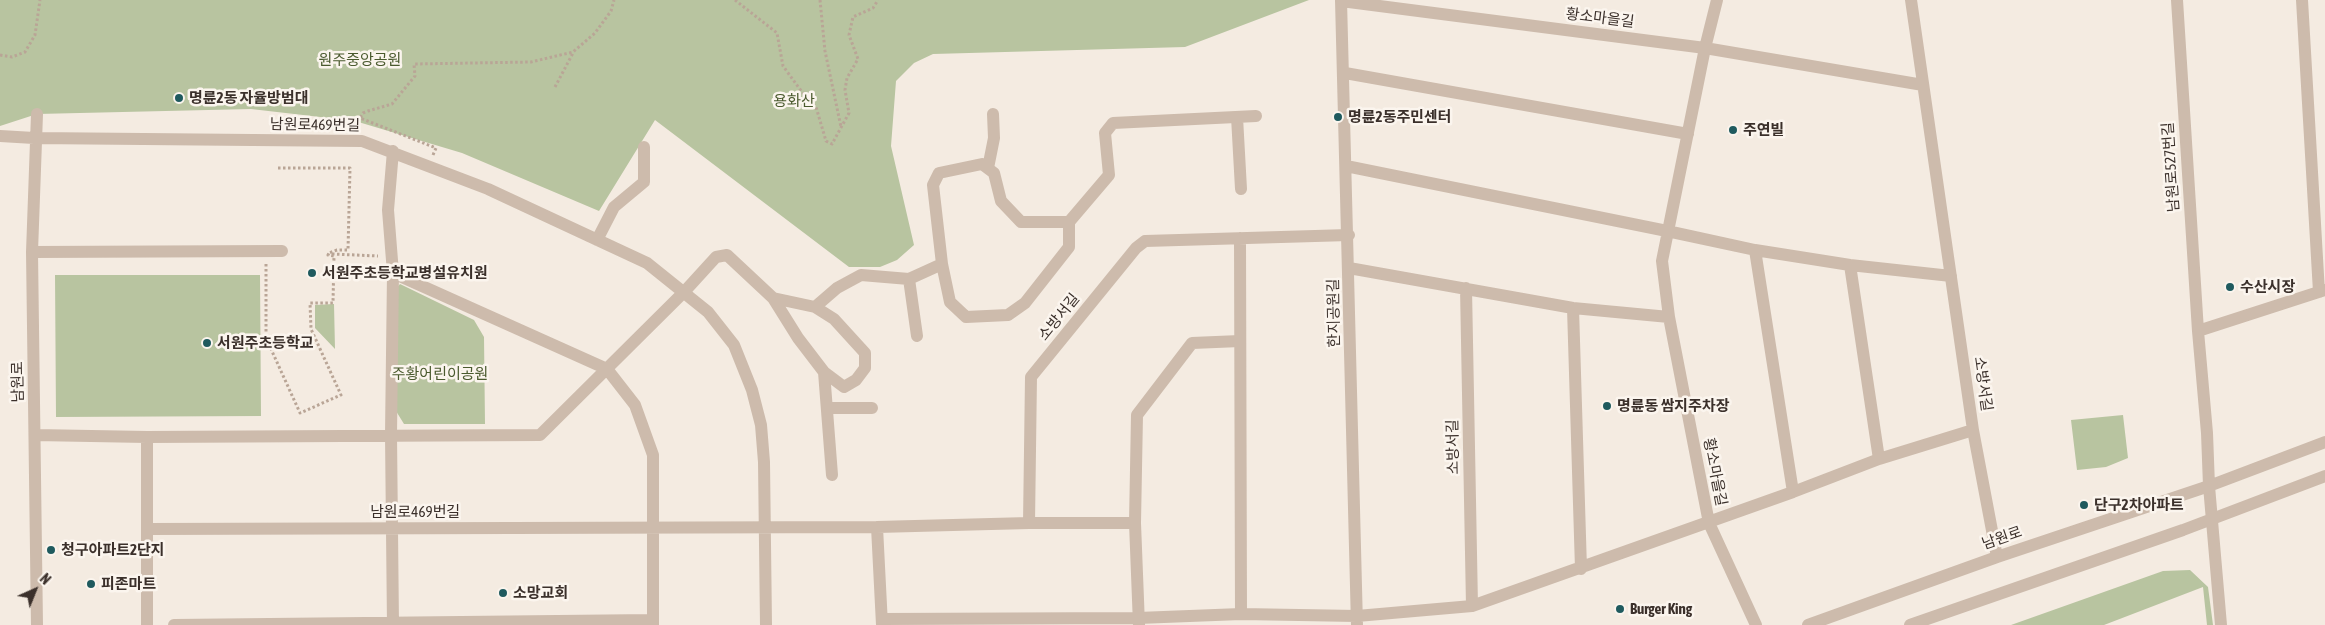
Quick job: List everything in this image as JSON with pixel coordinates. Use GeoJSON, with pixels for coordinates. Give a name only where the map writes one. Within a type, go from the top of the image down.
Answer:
{"type":"FeatureCollection","features":[{"type":"Feature","properties":{"kind":"street","name":"황소마을길"},"geometry":{"type":"LineString","coordinates":[[1717,0],[1705,48],[1662,261],[1669,318],[1708,523],[1756,625]]}},
{"type":"Feature","properties":{"kind":"street","name":"소방서길"},"geometry":{"type":"LineString","coordinates":[[882,622],[1138,622],[1241,614],[1357,621],[1472,606],[1581,569],[1880,459],[1973,430],[1911,0]]}},
{"type":"Feature","properties":{"kind":"street","name":"남원로527번길"},"geometry":{"type":"LineString","coordinates":[[2177,0],[2209,486]]}},
{"type":"Feature","properties":{"kind":"street"},"geometry":{"type":"LineString","coordinates":[[2198,331],[2322,291],[2302,0]]}},
{"type":"Feature","properties":{"kind":"street","name":"황소마을길"},"geometry":{"type":"LineString","coordinates":[[1341,1],[1705,48],[1923,85]]}},
{"type":"Feature","properties":{"kind":"street","name":"한지공원길"},"geometry":{"type":"LineString","coordinates":[[1341,1],[1345,73],[1357,621]]}},
{"type":"Feature","properties":{"kind":"street"},"geometry":{"type":"LineString","coordinates":[[1345,73],[1688,134]]}},
{"type":"Feature","properties":{"kind":"street","name":"남원로"},"geometry":{"type":"LineString","coordinates":[[37,114],[34,138],[32,252],[37,625]]}},
{"type":"Feature","properties":{"kind":"street"},"geometry":{"type":"LineString","coordinates":[[988,168],[994,138],[993,114]]}},
{"type":"Feature","properties":{"kind":"street"},"geometry":{"type":"LineString","coordinates":[[1069,222],[1021,222],[1001,201],[994,173],[982,164],[939,173],[933,186],[942,264],[950,302],[966,317],[1008,315],[1025,303],[1069,247],[1069,222],[1109,175],[1105,133],[1113,123],[1256,116]]}},
{"type":"Feature","properties":{"kind":"street"},"geometry":{"type":"LineString","coordinates":[[1237,117],[1241,189]]}},
{"type":"Feature","properties":{"kind":"street","name":"남원로469번길"},"geometry":{"type":"LineString","coordinates":[[0,136],[34,138],[362,141],[393,151],[488,189],[647,263],[685,291],[708,312],[734,345],[752,390],[761,425],[766,527],[766,625]]}},
{"type":"Feature","properties":{"kind":"street"},"geometry":{"type":"LineString","coordinates":[[597,240],[614,207],[644,182],[644,146]]}},
{"type":"Feature","properties":{"kind":"street"},"geometry":{"type":"LineString","coordinates":[[393,151],[388,210],[390,256],[393,273],[390,435],[393,624]]}},
{"type":"Feature","properties":{"kind":"street"},"geometry":{"type":"LineString","coordinates":[[1346,166],[1754,250],[1850,265],[1951,276]]}},
{"type":"Feature","properties":{"kind":"street","name":"소방서길"},"geometry":{"type":"LineString","coordinates":[[1029,522],[1031,377],[1136,248],[1145,241],[1349,235]]}},
{"type":"Feature","properties":{"kind":"street"},"geometry":{"type":"LineString","coordinates":[[1240,238],[1241,614]]}},
{"type":"Feature","properties":{"kind":"street"},"geometry":{"type":"LineString","coordinates":[[1754,250],[1793,492]]}},
{"type":"Feature","properties":{"kind":"street"},"geometry":{"type":"LineString","coordinates":[[32,252],[282,251]]}},
{"type":"Feature","properties":{"kind":"street"},"geometry":{"type":"LineString","coordinates":[[35,435],[147,438],[540,435],[685,291],[716,257],[727,255],[773,298],[798,338],[824,372],[844,387],[856,380],[865,368],[865,353],[834,319],[815,307],[773,298]]}},
{"type":"Feature","properties":{"kind":"street"},"geometry":{"type":"LineString","coordinates":[[815,307],[837,288],[861,275],[909,279],[942,264]]}},
{"type":"Feature","properties":{"kind":"street"},"geometry":{"type":"LineString","coordinates":[[1850,265],[1880,459]]}},
{"type":"Feature","properties":{"kind":"street"},"geometry":{"type":"LineString","coordinates":[[1349,268],[1573,308],[1669,318]]}},
{"type":"Feature","properties":{"kind":"street"},"geometry":{"type":"LineString","coordinates":[[174,625],[653,622],[653,455],[636,405],[607,369],[393,273]]}},
{"type":"Feature","properties":{"kind":"street"},"geometry":{"type":"LineString","coordinates":[[909,279],[917,336]]}},
{"type":"Feature","properties":{"kind":"street","name":"소방서길"},"geometry":{"type":"LineString","coordinates":[[1466,288],[1472,606]]}},
{"type":"Feature","properties":{"kind":"street"},"geometry":{"type":"LineString","coordinates":[[1573,308],[1581,569]]}},
{"type":"Feature","properties":{"kind":"street"},"geometry":{"type":"LineString","coordinates":[[1138,622],[1135,523],[1137,415],[1192,343],[1240,341]]}},
{"type":"Feature","properties":{"kind":"street"},"geometry":{"type":"LineString","coordinates":[[824,372],[832,475]]}},
{"type":"Feature","properties":{"kind":"street"},"geometry":{"type":"LineString","coordinates":[[827,408],[872,408]]}},
{"type":"Feature","properties":{"kind":"street"},"geometry":{"type":"LineString","coordinates":[[1973,430],[1997,557]]}},
{"type":"Feature","properties":{"kind":"street"},"geometry":{"type":"LineString","coordinates":[[147,438],[147,625]]}},
{"type":"Feature","properties":{"kind":"street","name":"남원로"},"geometry":{"type":"LineString","coordinates":[[1808,625],[1997,557],[2209,486],[2325,442]]}},
{"type":"Feature","properties":{"kind":"street"},"geometry":{"type":"LineString","coordinates":[[1910,625],[2212,519],[2325,476]]}},
{"type":"Feature","properties":{"kind":"street"},"geometry":{"type":"LineString","coordinates":[[2209,486],[2221,625]]}},
{"type":"Feature","properties":{"kind":"street"},"geometry":{"type":"LineString","coordinates":[[766,527],[877,527],[1029,522],[1135,523]]}},
{"type":"Feature","properties":{"kind":"street","name":"남원로469번길"},"geometry":{"type":"LineString","coordinates":[[148,528],[766,527]]}},
{"type":"Feature","properties":{"kind":"street"},"geometry":{"type":"LineString","coordinates":[[877,527],[882,622]]}},
{"type":"Feature","properties":{"kind":"path"},"geometry":{"type":"LineString","coordinates":[[0,55],[12,57],[25,52],[35,35],[40,0]]}},
{"type":"Feature","properties":{"kind":"path"},"geometry":{"type":"LineString","coordinates":[[555,88],[573,52],[595,33],[611,11],[614,0]]}},
{"type":"Feature","properties":{"kind":"path"},"geometry":{"type":"LineString","coordinates":[[735,0],[777,33],[783,66],[802,92],[816,107],[826,141],[832,144],[849,113],[845,90],[847,78],[858,59],[849,35],[853,17],[874,8],[878,0]]}},
{"type":"Feature","properties":{"kind":"path"},"geometry":{"type":"LineString","coordinates":[[820,0],[825,51],[841,127]]}},
{"type":"Feature","properties":{"kind":"path"},"geometry":{"type":"LineString","coordinates":[[432,158],[436,148],[360,118],[363,113],[392,104],[397,99],[415,76],[414,64],[531,62],[573,52]]}},
{"type":"Feature","properties":{"kind":"path"},"geometry":{"type":"LineString","coordinates":[[278,168],[350,168],[348,250],[337,250],[329,254]]}},
{"type":"Feature","properties":{"kind":"path"},"geometry":{"type":"LineString","coordinates":[[266,251],[266,338],[300,413],[341,395],[311,329],[310,303],[333,303],[334,256],[329,254]]}},
{"type":"Feature","properties":{"kind":"path"},"geometry":{"type":"LineString","coordinates":[[329,254],[390,256]]}},
{"type":"Feature","properties":{"kind":"green space","name":"용화산"},"geometry":{"type":"Polygon","coordinates":[[[0,0],[1309,0],[1185,47],[933,54],[914,63],[896,81],[891,146],[914,245],[897,260],[880,267],[849,267],[655,120],[599,211],[462,153],[355,121],[251,109],[37,114],[0,126],[0,0]]]}},
{"type":"Feature","properties":{"kind":"green space"},"geometry":{"type":"Polygon","coordinates":[[[55,275],[260,275],[261,416],[56,417],[55,275]]]}},
{"type":"Feature","properties":{"kind":"green space","name":"주황어린이공원"},"geometry":{"type":"Polygon","coordinates":[[[400,284],[474,320],[484,337],[485,424],[404,424],[396,411],[395,290],[400,284]]]}},
{"type":"Feature","properties":{"kind":"green space"},"geometry":{"type":"Polygon","coordinates":[[[334,304],[335,349],[315,328],[315,305],[334,304]]]}},
{"type":"Feature","properties":{"kind":"green space"},"geometry":{"type":"Polygon","coordinates":[[[2123,415],[2128,458],[2106,467],[2077,470],[2071,420],[2123,415]]]}},
{"type":"Feature","properties":{"kind":"green space"},"geometry":{"type":"Polygon","coordinates":[[[2190,570],[2208,587],[2213,625],[2207,625],[2203,587],[2104,625],[2011,625],[2163,571],[2190,570]]]}},
{"type":"Feature","properties":{"kind":"place","name":"명륜2동 자율방범대"},"geometry":{"type":"Point","coordinates":[179,98]}},
{"type":"Feature","properties":{"kind":"place","name":"명륜2동주민센터"},"geometry":{"type":"Point","coordinates":[1338,117]}},
{"type":"Feature","properties":{"kind":"place","name":"주연빌"},"geometry":{"type":"Point","coordinates":[1733,130]}},
{"type":"Feature","properties":{"kind":"place","name":"서원주초등학교병설유치원"},"geometry":{"type":"Point","coordinates":[312,273]}},
{"type":"Feature","properties":{"kind":"place","name":"수산시장"},"geometry":{"type":"Point","coordinates":[2230,287]}},
{"type":"Feature","properties":{"kind":"place","name":"서원주초등학교"},"geometry":{"type":"Point","coordinates":[207,343]}},
{"type":"Feature","properties":{"kind":"place","name":"명륜동 쌈지주차장"},"geometry":{"type":"Point","coordinates":[1607,406]}},
{"type":"Feature","properties":{"kind":"place","name":"단구2차아파트"},"geometry":{"type":"Point","coordinates":[2084,505]}},
{"type":"Feature","properties":{"kind":"place","name":"청구아파트2단지"},"geometry":{"type":"Point","coordinates":[51,550]}},
{"type":"Feature","properties":{"kind":"place","name":"피존마트"},"geometry":{"type":"Point","coordinates":[91,584]}},
{"type":"Feature","properties":{"kind":"place","name":"소망교회"},"geometry":{"type":"Point","coordinates":[503,593]}},
{"type":"Feature","properties":{"kind":"place","name":"Burger King"},"geometry":{"type":"Point","coordinates":[1620,609]}},
{"type":"Feature","properties":{"kind":"park label","name":"원주중앙공원"},"geometry":{"type":"Point","coordinates":[360,60]}}]}
